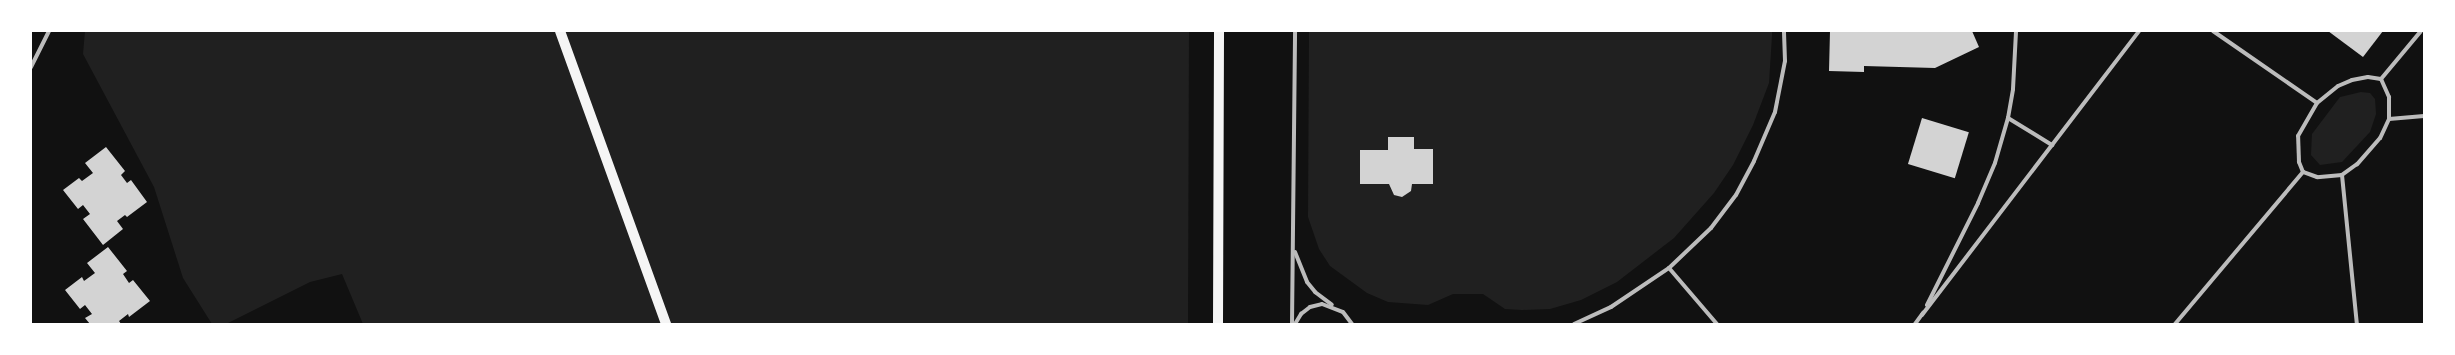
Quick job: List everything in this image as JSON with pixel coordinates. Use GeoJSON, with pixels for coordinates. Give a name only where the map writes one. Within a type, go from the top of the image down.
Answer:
{"type":"FeatureCollection","features":[{"type":"Feature","properties":{"kind":"main road"},"geometry":{"type":"LineString","coordinates":[[560,31],[666,324]]}},
{"type":"Feature","properties":{"kind":"main road"},"geometry":{"type":"LineString","coordinates":[[1218,324],[1219,31]]}},
{"type":"Feature","properties":{"kind":"street"},"geometry":{"type":"LineString","coordinates":[[31,67],[49,31]]}},
{"type":"Feature","properties":{"kind":"street"},"geometry":{"type":"LineString","coordinates":[[1292,324],[1295,31]]}},
{"type":"Feature","properties":{"kind":"street"},"geometry":{"type":"LineString","coordinates":[[1574,324],[1611,307],[1669,268],[1711,228],[1736,195],[1754,162],[1775,112],[1785,61],[1784,31]]}},
{"type":"Feature","properties":{"kind":"street"},"geometry":{"type":"LineString","coordinates":[[1922,315],[1978,203],[1995,163],[2008,118],[2013,89],[2016,31]]}},
{"type":"Feature","properties":{"kind":"street"},"geometry":{"type":"LineString","coordinates":[[1916,324],[2139,31]]}},
{"type":"Feature","properties":{"kind":"street"},"geometry":{"type":"LineString","coordinates":[[2213,31],[2317,103]]}},
{"type":"Feature","properties":{"kind":"street"},"geometry":{"type":"LineString","coordinates":[[2381,79],[2421,31]]}},
{"type":"Feature","properties":{"kind":"street"},"geometry":{"type":"LineString","coordinates":[[2368,77],[2381,79],[2389,97],[2389,119],[2380,138],[2357,164],[2342,175],[2318,178],[2303,172],[2299,162],[2298,136],[2317,103],[2325,95],[2352,80],[2368,77]]}},
{"type":"Feature","properties":{"kind":"street"},"geometry":{"type":"LineString","coordinates":[[2389,119],[2424,116]]}},
{"type":"Feature","properties":{"kind":"street"},"geometry":{"type":"LineString","coordinates":[[2008,118],[2052,146]]}},
{"type":"Feature","properties":{"kind":"street"},"geometry":{"type":"LineString","coordinates":[[2176,324],[2303,172]]}},
{"type":"Feature","properties":{"kind":"street"},"geometry":{"type":"LineString","coordinates":[[2342,175],[2357,324]]}},
{"type":"Feature","properties":{"kind":"street"},"geometry":{"type":"LineString","coordinates":[[1293,248],[1307,282],[1314,292],[1343,312],[1352,324]]}},
{"type":"Feature","properties":{"kind":"street"},"geometry":{"type":"LineString","coordinates":[[1669,268],[1717,324]]}},
{"type":"Feature","properties":{"kind":"street"},"geometry":{"type":"LineString","coordinates":[[1296,324],[1301,314],[1310,307],[1322,304],[1333,306]]}},
{"type":"Feature","properties":{"kind":"shaded area"},"geometry":{"type":"Polygon","coordinates":[[[85,31],[1189,31],[1188,324],[363,324],[342,274],[310,282],[226,324],[212,324],[183,278],[154,187],[83,54],[85,31]]]}},
{"type":"Feature","properties":{"kind":"shaded area"},"geometry":{"type":"Polygon","coordinates":[[[1309,31],[1772,31],[1772,36],[1769,83],[1753,125],[1733,165],[1714,193],[1674,238],[1617,282],[1581,300],[1550,309],[1522,310],[1505,309],[1483,294],[1453,294],[1428,305],[1388,302],[1367,293],[1330,266],[1319,249],[1308,217],[1309,31]]]}},
{"type":"Feature","properties":{"kind":"shaded area"},"geometry":{"type":"Polygon","coordinates":[[[2361,92],[2370,93],[2375,99],[2376,114],[2370,132],[2342,162],[2320,165],[2311,155],[2312,134],[2340,97],[2361,92]]]}},
{"type":"Feature","properties":{"kind":"building"},"geometry":{"type":"Polygon","coordinates":[[[1830,31],[1972,31],[1979,47],[1935,68],[1864,66],[1864,72],[1829,71],[1830,31]]]}},
{"type":"Feature","properties":{"kind":"building"},"geometry":{"type":"Polygon","coordinates":[[[2328,31],[2383,31],[2363,57],[2328,31]]]}},
{"type":"Feature","properties":{"kind":"building"},"geometry":{"type":"Polygon","coordinates":[[[1922,118],[1969,132],[1955,178],[1908,164],[1922,118]]]}},
{"type":"Feature","properties":{"kind":"building"},"geometry":{"type":"Polygon","coordinates":[[[1388,137],[1414,137],[1414,149],[1433,149],[1433,184],[1412,184],[1411,191],[1402,197],[1394,195],[1389,184],[1360,184],[1360,150],[1388,150],[1388,137]]]}},
{"type":"Feature","properties":{"kind":"building"},"geometry":{"type":"Polygon","coordinates":[[[106,147],[125,171],[121,175],[127,183],[131,180],[147,202],[127,217],[125,215],[117,221],[123,229],[103,245],[83,219],[90,214],[83,205],[78,209],[63,190],[79,178],[82,181],[93,173],[85,163],[106,147]]]}},
{"type":"Feature","properties":{"kind":"building"},"geometry":{"type":"Polygon","coordinates":[[[108,247],[127,271],[123,274],[129,283],[133,280],[150,301],[129,317],[128,314],[119,321],[121,324],[90,324],[85,318],[92,314],[85,305],[80,309],[65,290],[82,277],[84,281],[95,273],[87,263],[108,247]]]}}]}
